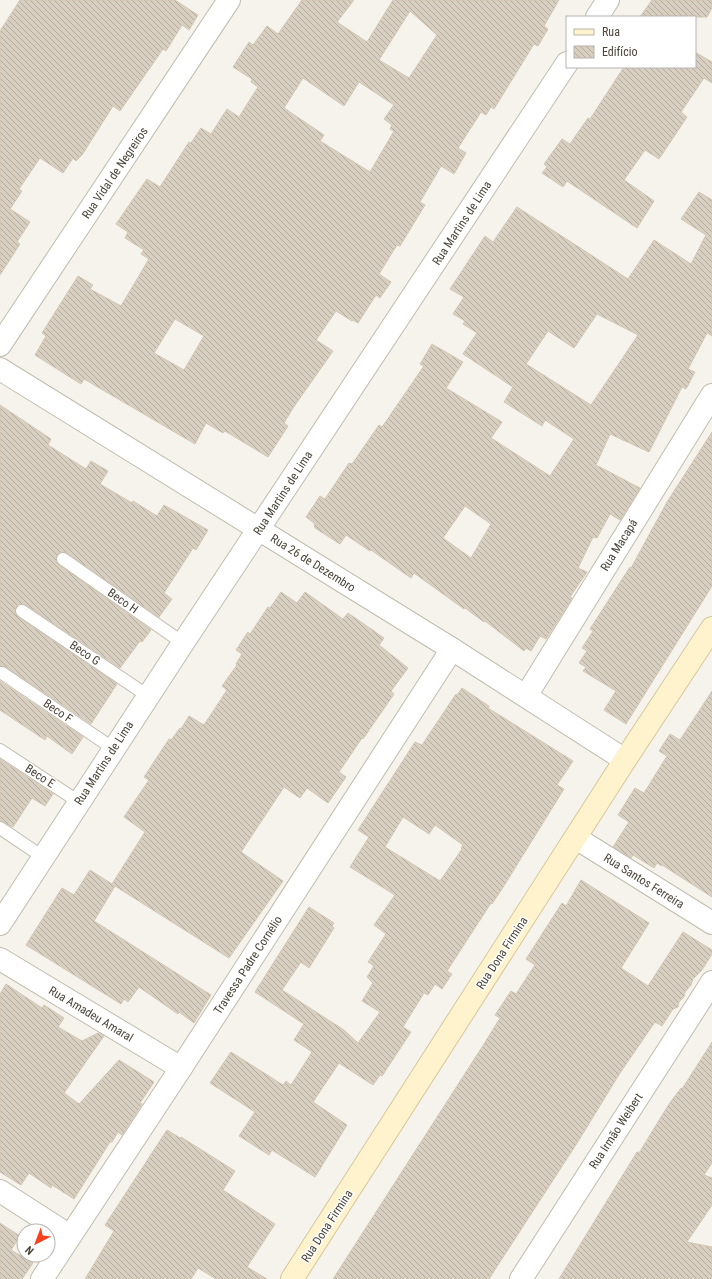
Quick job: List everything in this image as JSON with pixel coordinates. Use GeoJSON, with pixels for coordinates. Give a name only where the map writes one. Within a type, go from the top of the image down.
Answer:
{"type":"FeatureCollection","features":[{"type":"Feature","properties":{"kind":"street","name":"Rua Vidal de Negreiros"},"geometry":{"type":"LineString","coordinates":[[0,345],[229,0]]}},
{"type":"Feature","properties":{"kind":"street"},"geometry":{"type":"LineString","coordinates":[[598,16],[608,0]]}},
{"type":"Feature","properties":{"kind":"street","name":"Rua Martins de Lima"},"geometry":{"type":"LineString","coordinates":[[3,912],[43,857],[183,642],[259,530],[566,65]]}},
{"type":"Feature","properties":{"kind":"street","name":"Rua 26 de Dezembro"},"geometry":{"type":"LineString","coordinates":[[0,369],[452,649],[625,760]]}},
{"type":"Feature","properties":{"kind":"street","name":"Rua Macapá"},"geometry":{"type":"LineString","coordinates":[[526,696],[712,395]]}},
{"type":"Feature","properties":{"kind":"street","name":"Rua Dona Firmina"},"geometry":{"type":"LineString","coordinates":[[292,1279],[625,760],[712,628]]}},
{"type":"Feature","properties":{"kind":"street","name":"Travessa Padre Cornélio"},"geometry":{"type":"LineString","coordinates":[[42,1279],[181,1068],[452,649]]}},
{"type":"Feature","properties":{"kind":"street","name":"Rua Santos Ferreira"},"geometry":{"type":"LineString","coordinates":[[576,838],[712,923]]}},
{"type":"Feature","properties":{"kind":"street","name":"Rua Amadeu Amaral"},"geometry":{"type":"LineString","coordinates":[[0,959],[181,1068]]}},
{"type":"Feature","properties":{"kind":"street","name":"Rua Irmão Weibert"},"geometry":{"type":"LineString","coordinates":[[520,1279],[712,982]]}},
{"type":"Feature","properties":{"kind":"street"},"geometry":{"type":"LineString","coordinates":[[0,1191],[70,1236]]}},
{"type":"Feature","properties":{"kind":"lane","name":"Beco H"},"geometry":{"type":"LineString","coordinates":[[63,559],[183,642]]}},
{"type":"Feature","properties":{"kind":"lane","name":"Beco G"},"geometry":{"type":"LineString","coordinates":[[22,611],[148,696]]}},
{"type":"Feature","properties":{"kind":"lane","name":"Beco F"},"geometry":{"type":"LineString","coordinates":[[2,673],[114,749]]}},
{"type":"Feature","properties":{"kind":"lane","name":"Beco E"},"geometry":{"type":"LineString","coordinates":[[0,750],[79,802]]}},
{"type":"Feature","properties":{"kind":"lane"},"geometry":{"type":"LineString","coordinates":[[0,828],[43,857]]}},
{"type":"Feature","properties":{"kind":"building"},"geometry":{"type":"Polygon","coordinates":[[[20,0],[175,0],[198,15],[189,30],[182,25],[166,51],[163,49],[120,111],[113,106],[82,155],[76,161],[73,158],[63,173],[40,158],[19,189],[22,191],[10,209],[30,222],[17,242],[20,244],[0,275],[0,31],[20,0]]]}},
{"type":"Feature","properties":{"kind":"building"},"geometry":{"type":"Polygon","coordinates":[[[302,0],[354,0],[337,22],[367,42],[393,0],[559,0],[544,26],[548,29],[538,46],[534,44],[494,109],[491,107],[486,115],[481,112],[458,148],[466,153],[454,174],[441,166],[420,202],[425,205],[400,246],[397,245],[379,274],[391,282],[380,298],[376,295],[358,323],[336,311],[316,340],[333,351],[293,408],[284,423],[288,426],[268,457],[225,431],[223,433],[206,423],[195,444],[84,379],[81,384],[35,355],[46,336],[42,333],[78,276],[93,285],[90,289],[121,306],[149,259],[141,254],[144,250],[125,238],[128,232],[116,224],[147,179],[160,187],[189,142],[191,143],[201,128],[211,134],[227,109],[239,117],[258,87],[251,82],[252,79],[233,67],[249,42],[253,45],[267,26],[278,34],[302,0]],[[410,11],[379,60],[409,78],[437,35],[410,11]],[[303,78],[284,108],[324,135],[320,141],[370,172],[394,131],[390,129],[392,125],[384,119],[394,105],[359,82],[344,106],[303,78]],[[175,319],[154,353],[184,370],[204,336],[175,319]]]}},
{"type":"Feature","properties":{"kind":"building"},"geometry":{"type":"Polygon","coordinates":[[[652,0],[712,0],[712,8],[707,17],[641,16],[652,0]]]}},
{"type":"Feature","properties":{"kind":"building"},"geometry":{"type":"Polygon","coordinates":[[[696,53],[712,62],[712,83],[704,78],[681,112],[687,117],[659,159],[645,150],[624,180],[654,201],[637,228],[567,181],[563,187],[542,173],[547,167],[544,164],[562,139],[570,144],[588,118],[590,119],[623,68],[696,68],[696,53]]]}},
{"type":"Feature","properties":{"kind":"building"},"geometry":{"type":"Polygon","coordinates":[[[699,192],[712,200],[712,336],[707,333],[688,369],[695,372],[686,389],[682,387],[649,452],[610,434],[596,465],[640,488],[620,520],[610,514],[597,538],[593,537],[578,568],[587,572],[570,597],[572,598],[546,639],[540,636],[531,651],[526,648],[524,651],[485,621],[484,622],[465,608],[464,609],[414,573],[411,578],[371,550],[370,551],[346,535],[340,544],[315,528],[314,523],[306,517],[320,496],[325,499],[349,463],[352,464],[379,425],[382,427],[424,366],[420,364],[432,344],[463,362],[446,388],[502,422],[491,438],[550,476],[574,439],[545,420],[542,426],[504,402],[513,387],[463,354],[477,333],[463,324],[465,321],[453,314],[464,297],[450,289],[485,236],[493,242],[517,207],[628,279],[654,240],[691,264],[706,235],[681,219],[699,192]],[[597,314],[574,348],[548,331],[526,364],[591,405],[638,335],[597,314]],[[465,506],[443,538],[471,558],[491,524],[465,506]]]}},
{"type":"Feature","properties":{"kind":"building"},"geometry":{"type":"Polygon","coordinates":[[[0,405],[51,439],[48,445],[86,469],[91,461],[108,471],[100,484],[132,503],[133,501],[157,516],[164,505],[208,530],[196,550],[193,548],[164,593],[172,599],[159,617],[67,553],[60,552],[57,555],[56,562],[59,565],[151,630],[142,642],[140,641],[120,668],[26,605],[19,604],[16,607],[15,614],[18,617],[117,684],[91,724],[6,667],[0,666],[0,405]]]}},
{"type":"Feature","properties":{"kind":"building"},"geometry":{"type":"Polygon","coordinates":[[[712,432],[712,586],[626,724],[604,710],[616,691],[583,671],[586,667],[579,663],[587,651],[582,648],[593,631],[590,629],[630,567],[631,568],[667,502],[712,432]]]}},
{"type":"Feature","properties":{"kind":"building"},"geometry":{"type":"Polygon","coordinates":[[[281,592],[297,603],[305,592],[343,619],[348,613],[384,638],[379,645],[408,668],[391,691],[394,694],[339,772],[346,777],[328,803],[307,788],[300,798],[284,787],[241,852],[283,881],[229,958],[115,886],[94,921],[211,995],[194,1023],[179,1012],[178,1014],[139,987],[128,1002],[124,999],[121,1004],[26,945],[62,888],[74,895],[90,870],[112,884],[145,832],[124,817],[149,780],[144,777],[169,739],[171,740],[180,728],[181,729],[189,716],[204,725],[227,690],[222,686],[237,665],[236,664],[242,654],[236,650],[248,632],[250,634],[268,607],[270,608],[281,592]]]}},
{"type":"Feature","properties":{"kind":"building"},"geometry":{"type":"Polygon","coordinates":[[[0,681],[83,737],[72,754],[47,736],[45,740],[0,710],[0,681]]]}},
{"type":"Feature","properties":{"kind":"building"},"geometry":{"type":"Polygon","coordinates":[[[462,688],[489,706],[488,708],[573,761],[557,785],[564,789],[502,889],[492,904],[491,903],[447,971],[452,974],[442,989],[435,984],[428,995],[424,993],[403,1027],[411,1032],[382,1076],[380,1075],[373,1085],[339,1063],[313,1102],[347,1125],[315,1177],[272,1150],[269,1155],[239,1136],[255,1112],[210,1083],[231,1052],[283,1085],[286,1081],[291,1085],[312,1052],[294,1040],[304,1024],[255,992],[309,907],[334,923],[332,926],[334,928],[309,968],[301,962],[282,990],[344,1030],[358,1043],[380,1012],[362,1001],[373,983],[367,977],[374,966],[368,962],[386,934],[374,925],[395,895],[350,867],[369,837],[358,830],[415,742],[422,745],[456,694],[457,695],[462,688]],[[403,817],[385,847],[440,881],[462,849],[461,848],[463,845],[435,825],[429,834],[403,817]]]}},
{"type":"Feature","properties":{"kind":"building"},"geometry":{"type":"Polygon","coordinates":[[[712,691],[712,897],[662,865],[657,863],[654,868],[633,855],[631,858],[613,847],[629,822],[618,815],[628,799],[635,788],[644,793],[667,756],[659,751],[670,734],[680,740],[712,691]]]}},
{"type":"Feature","properties":{"kind":"building"},"geometry":{"type":"Polygon","coordinates":[[[0,759],[53,794],[45,806],[32,798],[13,827],[0,821],[0,759]]]}},
{"type":"Feature","properties":{"kind":"building"},"geometry":{"type":"Polygon","coordinates":[[[581,880],[649,923],[621,968],[648,986],[683,932],[712,950],[712,954],[702,970],[693,979],[691,985],[685,992],[684,997],[679,1002],[678,1007],[673,1009],[662,1026],[655,1022],[620,1073],[579,1140],[489,1279],[333,1279],[500,1018],[495,1015],[511,991],[516,994],[535,965],[526,959],[562,903],[566,906],[581,880]]]}},
{"type":"Feature","properties":{"kind":"building"},"geometry":{"type":"Polygon","coordinates":[[[6,984],[42,1008],[44,1005],[64,1018],[58,1027],[82,1041],[98,1033],[104,1036],[64,1093],[79,1104],[119,1060],[154,1082],[122,1135],[118,1132],[112,1142],[110,1142],[74,1199],[52,1185],[51,1188],[29,1173],[21,1185],[0,1172],[0,994],[6,984]]]}},
{"type":"Feature","properties":{"kind":"building"},"geometry":{"type":"Polygon","coordinates":[[[712,1042],[712,1163],[704,1175],[712,1178],[712,1205],[687,1242],[712,1247],[712,1279],[559,1279],[637,1152],[639,1153],[669,1104],[681,1088],[682,1089],[712,1042]]]}},
{"type":"Feature","properties":{"kind":"building"},"geometry":{"type":"Polygon","coordinates":[[[167,1130],[180,1138],[181,1137],[235,1171],[223,1190],[275,1224],[247,1267],[267,1279],[216,1279],[198,1268],[191,1279],[85,1279],[114,1231],[105,1225],[167,1130]]]}},
{"type":"Feature","properties":{"kind":"building"},"geometry":{"type":"Polygon","coordinates":[[[0,1223],[16,1233],[16,1242],[11,1250],[16,1253],[16,1263],[33,1263],[22,1279],[0,1279],[0,1223]]]}}]}
